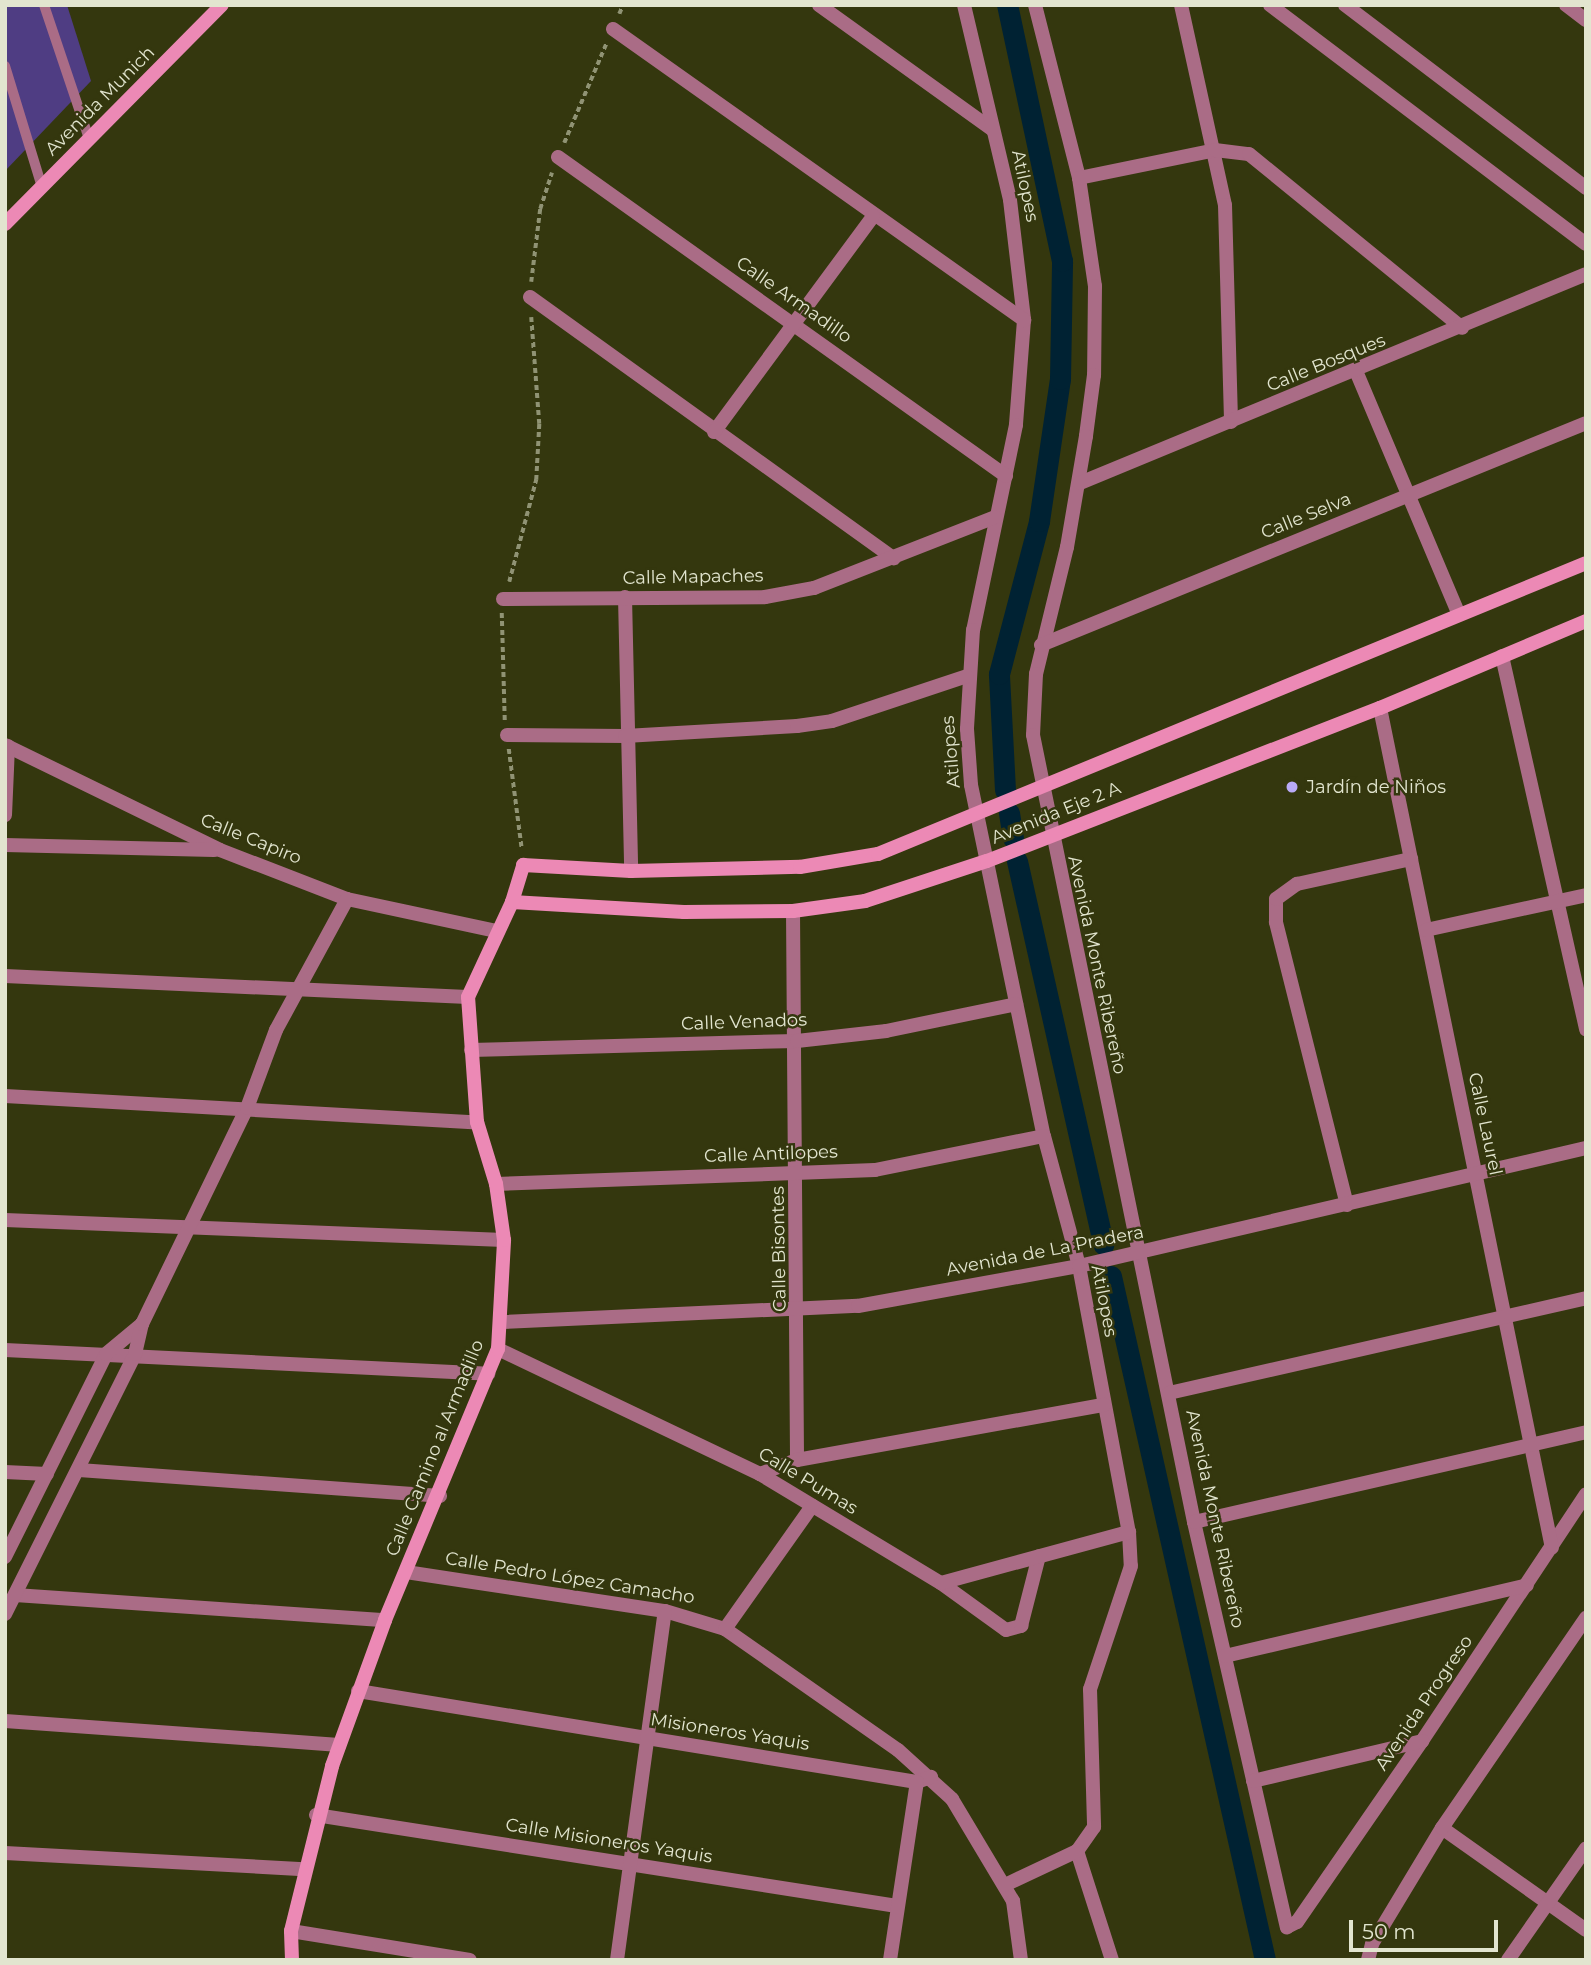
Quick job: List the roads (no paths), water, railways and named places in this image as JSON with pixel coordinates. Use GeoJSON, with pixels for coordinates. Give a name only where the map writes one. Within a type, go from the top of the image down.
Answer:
{"type":"FeatureCollection","features":[{"type":"Feature","properties":{"kind":"street","name":"Avenida Munich"},"geometry":{"type":"LineString","coordinates":[[5,224],[222,5]]}},
{"type":"Feature","properties":{"kind":"street"},"geometry":{"type":"LineString","coordinates":[[819,5],[993,130]]}},
{"type":"Feature","properties":{"kind":"street","name":"Atilopes"},"geometry":{"type":"LineString","coordinates":[[964,5],[1020,259],[1024,320],[1006,476],[995,517],[967,676],[971,785],[980,813],[987,861],[1044,1136],[1079,1266],[1129,1532],[1131,1566],[1090,1689],[1094,1827],[1077,1851]]}},
{"type":"Feature","properties":{"kind":"street","name":"Avenida Monte Ribereño"},"geometry":{"type":"LineString","coordinates":[[1035,5],[1079,178],[1095,286],[1094,375],[1080,483],[1041,645],[1033,735],[1050,836],[1194,1522],[1287,1927]]}},
{"type":"Feature","properties":{"kind":"street"},"geometry":{"type":"LineString","coordinates":[[1181,5],[1215,149],[1227,232],[1231,422]]}},
{"type":"Feature","properties":{"kind":"street"},"geometry":{"type":"LineString","coordinates":[[1270,5],[1586,244]]}},
{"type":"Feature","properties":{"kind":"street"},"geometry":{"type":"LineString","coordinates":[[1345,5],[1586,188]]}},
{"type":"Feature","properties":{"kind":"street"},"geometry":{"type":"LineString","coordinates":[[1566,5],[1586,20]]}},
{"type":"Feature","properties":{"kind":"street"},"geometry":{"type":"LineString","coordinates":[[613,30],[1024,320]]}},
{"type":"Feature","properties":{"kind":"street"},"geometry":{"type":"LineString","coordinates":[[1079,178],[1215,149],[1255,157],[1462,328]]}},
{"type":"Feature","properties":{"kind":"street","name":"Calle Armadillo"},"geometry":{"type":"LineString","coordinates":[[558,157],[795,323],[1006,476]]}},
{"type":"Feature","properties":{"kind":"street"},"geometry":{"type":"LineString","coordinates":[[714,432],[873,216]]}},
{"type":"Feature","properties":{"kind":"street","name":"Calle Bosques"},"geometry":{"type":"LineString","coordinates":[[1080,483],[1462,328],[1586,274]]}},
{"type":"Feature","properties":{"kind":"street"},"geometry":{"type":"LineString","coordinates":[[530,298],[894,559]]}},
{"type":"Feature","properties":{"kind":"street"},"geometry":{"type":"LineString","coordinates":[[1356,371],[1458,613]]}},
{"type":"Feature","properties":{"kind":"street","name":"Calle Selva"},"geometry":{"type":"LineString","coordinates":[[1041,645],[1586,423]]}},
{"type":"Feature","properties":{"kind":"street","name":"Calle Mapaches"},"geometry":{"type":"LineString","coordinates":[[503,600],[765,597],[814,588],[894,559],[995,517]]}},
{"type":"Feature","properties":{"kind":"street","name":"Avenida Eje 2 A"},"geometry":{"type":"LineString","coordinates":[[523,865],[631,871],[813,865],[877,854],[1458,613],[1586,564]]}},
{"type":"Feature","properties":{"kind":"street"},"geometry":{"type":"LineString","coordinates":[[625,597],[625,736],[631,871]]}},
{"type":"Feature","properties":{"kind":"street","name":"Avenida Eje 2 A"},"geometry":{"type":"LineString","coordinates":[[512,902],[793,911],[865,901],[987,861],[1380,708],[1586,621]]}},
{"type":"Feature","properties":{"kind":"street"},"geometry":{"type":"LineString","coordinates":[[1502,656],[1586,1030]]}},
{"type":"Feature","properties":{"kind":"street"},"geometry":{"type":"LineString","coordinates":[[507,735],[625,736],[832,721],[967,676]]}},
{"type":"Feature","properties":{"kind":"street","name":"Calle Laurel"},"geometry":{"type":"LineString","coordinates":[[1380,708],[1552,1548]]}},
{"type":"Feature","properties":{"kind":"street"},"geometry":{"type":"LineString","coordinates":[[5,815],[7,746]]}},
{"type":"Feature","properties":{"kind":"street","name":"Calle Capiro"},"geometry":{"type":"LineString","coordinates":[[7,746],[220,850],[347,899],[496,931]]}},
{"type":"Feature","properties":{"kind":"street"},"geometry":{"type":"LineString","coordinates":[[5,845],[220,850]]}},
{"type":"Feature","properties":{"kind":"street"},"geometry":{"type":"LineString","coordinates":[[1346,1205],[1276,922],[1276,899],[1297,884],[1411,859]]}},
{"type":"Feature","properties":{"kind":"street","name":"Calle Camino al Armadillo"},"geometry":{"type":"LineString","coordinates":[[292,1960],[291,1931],[304,1869],[316,1815],[339,1745],[385,1620],[440,1496],[498,1349],[502,1322],[504,1240],[496,1184],[477,1122],[468,997],[496,931],[512,902],[523,865]]}},
{"type":"Feature","properties":{"kind":"street"},"geometry":{"type":"LineString","coordinates":[[1426,930],[1586,895]]}},
{"type":"Feature","properties":{"kind":"street"},"geometry":{"type":"LineString","coordinates":[[5,1614],[135,1354],[142,1324],[247,1108],[276,1030],[301,991],[347,899]]}},
{"type":"Feature","properties":{"kind":"street","name":"Calle Bisontes"},"geometry":{"type":"LineString","coordinates":[[793,911],[799,1311],[797,1460]]}},
{"type":"Feature","properties":{"kind":"street"},"geometry":{"type":"LineString","coordinates":[[5,976],[468,997]]}},
{"type":"Feature","properties":{"kind":"street","name":"Calle Venados"},"geometry":{"type":"LineString","coordinates":[[471,1050],[797,1041],[886,1031],[1016,1004]]}},
{"type":"Feature","properties":{"kind":"street"},"geometry":{"type":"LineString","coordinates":[[5,1096],[477,1122]]}},
{"type":"Feature","properties":{"kind":"street","name":"Calle Antilopes"},"geometry":{"type":"LineString","coordinates":[[496,1184],[875,1170],[1044,1136]]}},
{"type":"Feature","properties":{"kind":"street","name":"Avenida de La Pradera"},"geometry":{"type":"LineString","coordinates":[[502,1322],[799,1311],[1079,1266],[1476,1176],[1586,1148]]}},
{"type":"Feature","properties":{"kind":"street"},"geometry":{"type":"LineString","coordinates":[[5,1220],[504,1240]]}},
{"type":"Feature","properties":{"kind":"street"},"geometry":{"type":"LineString","coordinates":[[1169,1393],[1586,1298]]}},
{"type":"Feature","properties":{"kind":"street"},"geometry":{"type":"LineString","coordinates":[[5,1557],[106,1354],[142,1324]]}},
{"type":"Feature","properties":{"kind":"street","name":"Calle Pumas"},"geometry":{"type":"LineString","coordinates":[[498,1349],[760,1474],[942,1583],[1012,1631],[1021,1626],[1039,1556]]}},
{"type":"Feature","properties":{"kind":"street"},"geometry":{"type":"LineString","coordinates":[[5,1350],[135,1354],[488,1374]]}},
{"type":"Feature","properties":{"kind":"street"},"geometry":{"type":"LineString","coordinates":[[760,1474],[797,1460],[1104,1405]]}},
{"type":"Feature","properties":{"kind":"street"},"geometry":{"type":"LineString","coordinates":[[1194,1522],[1586,1432]]}},
{"type":"Feature","properties":{"kind":"street"},"geometry":{"type":"LineString","coordinates":[[79,1470],[440,1496]]}},
{"type":"Feature","properties":{"kind":"street"},"geometry":{"type":"LineString","coordinates":[[5,1472],[47,1475]]}},
{"type":"Feature","properties":{"kind":"street","name":"Avenida Progreso"},"geometry":{"type":"LineString","coordinates":[[1287,1927],[1297,1923],[1586,1494]]}},
{"type":"Feature","properties":{"kind":"street"},"geometry":{"type":"LineString","coordinates":[[725,1629],[812,1506]]}},
{"type":"Feature","properties":{"kind":"street"},"geometry":{"type":"LineString","coordinates":[[942,1583],[1129,1532]]}},
{"type":"Feature","properties":{"kind":"street","name":"Calle Pedro López Camacho"},"geometry":{"type":"LineString","coordinates":[[406,1572],[665,1611],[725,1629],[952,1798],[1005,1885],[1017,1912],[1021,1960]]}},
{"type":"Feature","properties":{"kind":"street"},"geometry":{"type":"LineString","coordinates":[[1225,1656],[1527,1585]]}},
{"type":"Feature","properties":{"kind":"street"},"geometry":{"type":"LineString","coordinates":[[15,1595],[385,1620]]}},
{"type":"Feature","properties":{"kind":"street"},"geometry":{"type":"LineString","coordinates":[[617,1960],[665,1611]]}},
{"type":"Feature","properties":{"kind":"street"},"geometry":{"type":"LineString","coordinates":[[1368,1960],[1372,1944],[1442,1828],[1586,1618]]}},
{"type":"Feature","properties":{"kind":"street","name":"Misioneros Yaquis"},"geometry":{"type":"LineString","coordinates":[[358,1691],[924,1779]]}},
{"type":"Feature","properties":{"kind":"street"},"geometry":{"type":"LineString","coordinates":[[5,1721],[339,1745]]}},
{"type":"Feature","properties":{"kind":"street"},"geometry":{"type":"LineString","coordinates":[[1253,1781],[1422,1741]]}},
{"type":"Feature","properties":{"kind":"street"},"geometry":{"type":"LineString","coordinates":[[890,1960],[897,1906],[924,1779]]}},
{"type":"Feature","properties":{"kind":"street","name":"Calle Misioneros Yaquis"},"geometry":{"type":"LineString","coordinates":[[316,1815],[897,1906]]}},
{"type":"Feature","properties":{"kind":"street"},"geometry":{"type":"LineString","coordinates":[[1442,1828],[1586,1930]]}},
{"type":"Feature","properties":{"kind":"street"},"geometry":{"type":"LineString","coordinates":[[1508,1960],[1586,1848]]}},
{"type":"Feature","properties":{"kind":"street"},"geometry":{"type":"LineString","coordinates":[[1005,1885],[1077,1851],[1112,1960]]}},
{"type":"Feature","properties":{"kind":"street"},"geometry":{"type":"LineString","coordinates":[[5,1853],[304,1869]]}},
{"type":"Feature","properties":{"kind":"street"},"geometry":{"type":"LineString","coordinates":[[291,1931],[470,1960]]}},
{"type":"Feature","properties":{"kind":"lane"},"geometry":{"type":"LineString","coordinates":[[44,5],[89,139]]}},
{"type":"Feature","properties":{"kind":"lane"},"geometry":{"type":"LineString","coordinates":[[5,66],[41,187]]}},
{"type":"Feature","properties":{"kind":"waterway"},"geometry":{"type":"LineString","coordinates":[[1005,790],[999,674],[1039,521],[1060,379],[1062,261],[1007,5]]}},
{"type":"Feature","properties":{"kind":"waterway"},"geometry":{"type":"LineString","coordinates":[[1009,813],[1013,838]]}},
{"type":"Feature","properties":{"kind":"waterway"},"geometry":{"type":"LineString","coordinates":[[1017,861],[1103,1244]]}},
{"type":"Feature","properties":{"kind":"waterway"},"geometry":{"type":"LineString","coordinates":[[1111,1276],[1265,1960]]}},
{"type":"Feature","properties":{"kind":"place","name":"Jardín de Niños"},"geometry":{"type":"Point","coordinates":[1292,787]}}]}
